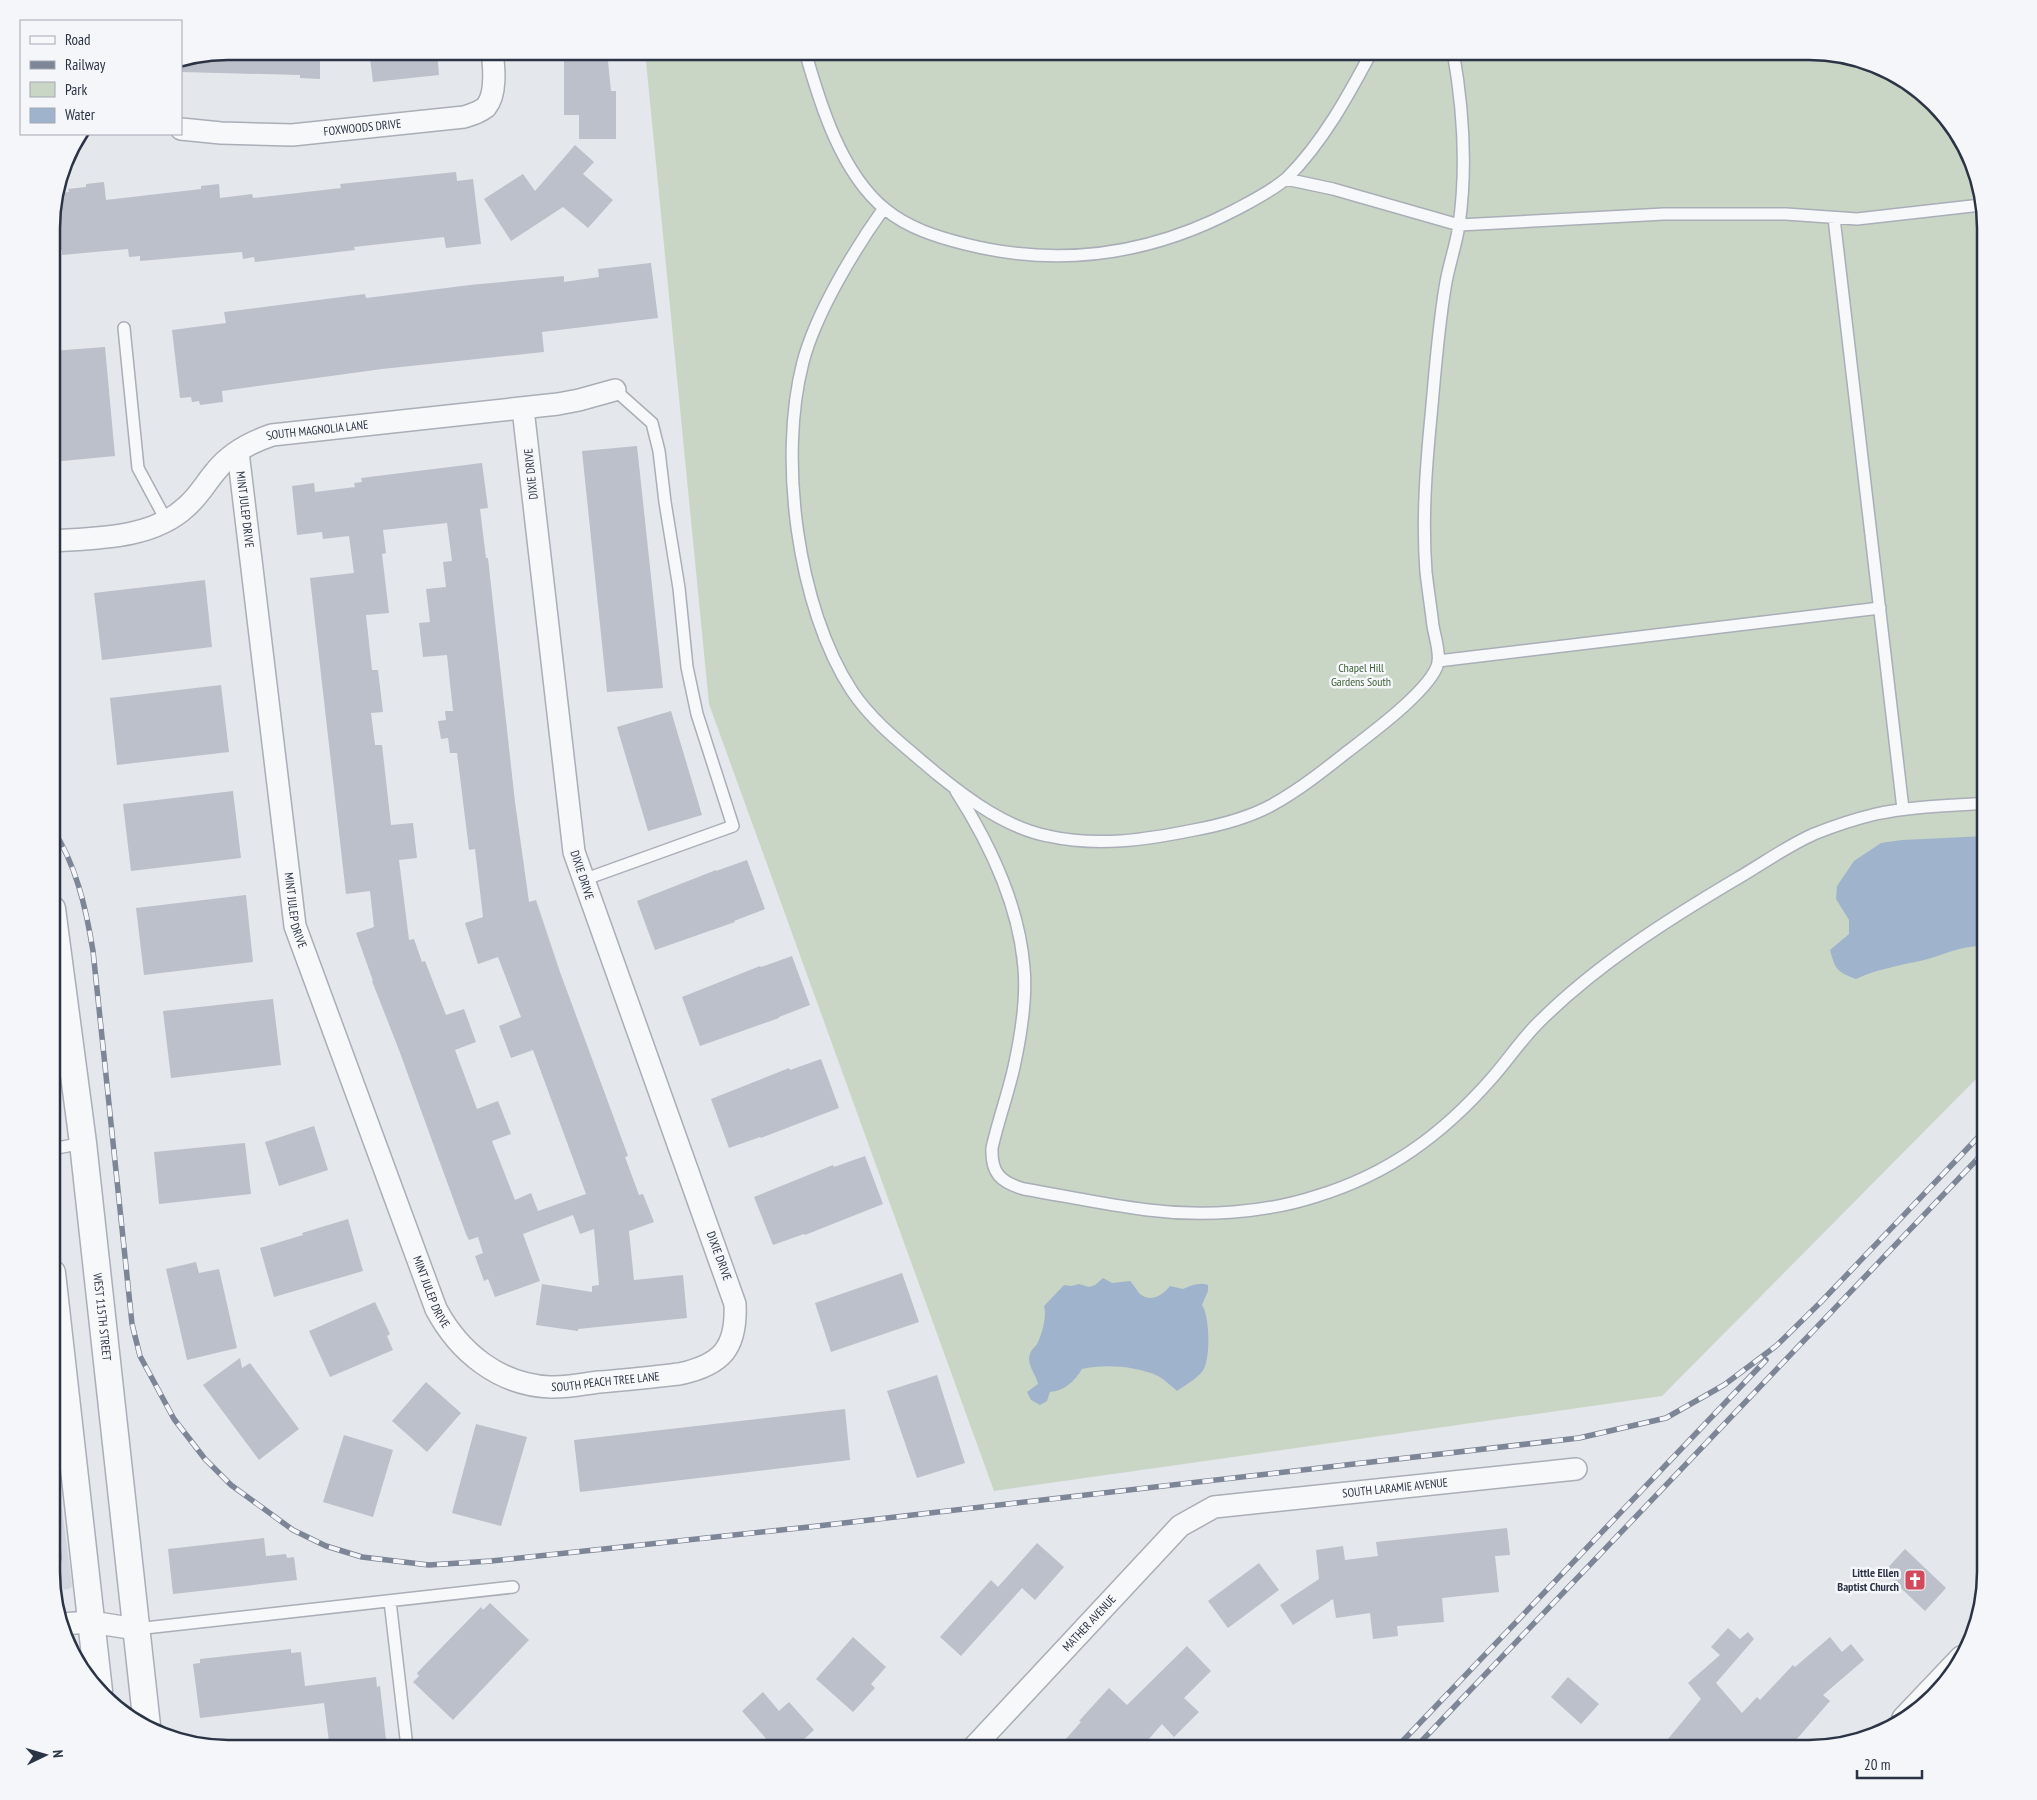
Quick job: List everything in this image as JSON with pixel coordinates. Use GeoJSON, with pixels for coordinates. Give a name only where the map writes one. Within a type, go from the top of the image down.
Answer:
{"type":"FeatureCollection","features":[{"type":"Feature","properties":{"kind":"street","name":"FOXWOODS DRIVE"},"geometry":{"type":"LineString","coordinates":[[182,129],[292,135],[464,117],[486,106],[492,94],[492,60]]}},
{"type":"Feature","properties":{"kind":"street","name":"SOUTH MAGNOLIA LANE"},"geometry":{"type":"LineString","coordinates":[[60,540],[117,536],[142,530],[166,520],[185,509],[201,492],[215,471],[238,452],[257,440],[285,432],[524,408],[579,400],[615,390]]}},
{"type":"Feature","properties":{"kind":"street","name":"DIXIE DRIVE"},"geometry":{"type":"LineString","coordinates":[[524,408],[570,834],[574,852],[732,1290],[736,1319]]}},
{"type":"Feature","properties":{"kind":"street","name":"MINT JULEP DRIVE"},"geometry":{"type":"LineString","coordinates":[[238,452],[295,926],[436,1309],[445,1326],[457,1342]]}},
{"type":"Feature","properties":{"kind":"street","name":"WEST 115TH STREET"},"geometry":{"type":"LineString","coordinates":[[60,969],[83,1143],[145,1718]]}},
{"type":"Feature","properties":{"kind":"street","name":"SOUTH PEACH TREE LANE"},"geometry":{"type":"LineString","coordinates":[[457,1342],[472,1357],[506,1378],[528,1384],[551,1387],[697,1371],[714,1363],[726,1352],[732,1340],[736,1319]]}},
{"type":"Feature","properties":{"kind":"street"},"geometry":{"type":"LineString","coordinates":[[60,1345],[97,1677]]}},
{"type":"Feature","properties":{"kind":"street","name":"SOUTH LARAMIE AVENUE"},"geometry":{"type":"LineString","coordinates":[[1214,1507],[1576,1469]]}},
{"type":"Feature","properties":{"kind":"street","name":"MATHER AVENUE"},"geometry":{"type":"LineString","coordinates":[[980,1740],[1180,1526],[1214,1507]]}},
{"type":"Feature","properties":{"kind":"street"},"geometry":{"type":"LineString","coordinates":[[68,1624],[91,1622],[136,1628]]}},
{"type":"Feature","properties":{"kind":"lane"},"geometry":{"type":"LineString","coordinates":[[808,60],[814,82],[842,151],[868,191],[884,208],[902,221],[920,230],[986,249],[1030,256],[1087,256],[1124,250],[1196,229],[1257,198],[1286,179],[1309,153],[1329,126],[1367,60]]}},
{"type":"Feature","properties":{"kind":"lane"},"geometry":{"type":"LineString","coordinates":[[884,208],[865,235],[814,331],[804,358],[797,388],[793,455],[794,496],[799,537],[812,603],[823,636],[853,693],[890,734],[954,788],[1018,828],[1046,836],[1082,842],[1115,842],[1143,840],[1218,825],[1246,817],[1271,806],[1332,764],[1410,699],[1430,679],[1438,661],[1424,543],[1429,434],[1443,303],[1459,225],[1462,127],[1454,60]]}},
{"type":"Feature","properties":{"kind":"lane"},"geometry":{"type":"LineString","coordinates":[[1286,179],[1333,189],[1459,225],[1664,214],[1786,214],[1858,220],[1976,206]]}},
{"type":"Feature","properties":{"kind":"lane"},"geometry":{"type":"LineString","coordinates":[[1834,218],[1903,809]]}},
{"type":"Feature","properties":{"kind":"lane"},"geometry":{"type":"LineString","coordinates":[[124,328],[138,468],[166,520]]}},
{"type":"Feature","properties":{"kind":"lane"},"geometry":{"type":"LineString","coordinates":[[583,880],[733,826],[697,714],[687,667],[679,588],[665,502],[660,451],[652,423],[615,390]]}},
{"type":"Feature","properties":{"kind":"lane"},"geometry":{"type":"LineString","coordinates":[[1438,661],[1880,608]]}},
{"type":"Feature","properties":{"kind":"lane"},"geometry":{"type":"LineString","coordinates":[[954,788],[983,835],[1002,880],[1013,910],[1024,968],[1024,1004],[1019,1038],[1012,1076],[992,1148],[994,1170],[1010,1185],[1024,1189],[1149,1210],[1186,1213],[1255,1209],[1284,1204],[1337,1189],[1373,1173],[1422,1145],[1444,1127],[1493,1077],[1538,1024],[1563,1000],[1628,948],[1695,903],[1812,835],[1857,820],[1903,809],[1977,804]]}},
{"type":"Feature","properties":{"kind":"lane"},"geometry":{"type":"LineString","coordinates":[[60,1147],[83,1143]]}},
{"type":"Feature","properties":{"kind":"lane"},"geometry":{"type":"LineString","coordinates":[[136,1628],[513,1587]]}},
{"type":"Feature","properties":{"kind":"lane"},"geometry":{"type":"LineString","coordinates":[[390,1601],[406,1740]]}},
{"type":"Feature","properties":{"kind":"shaded area"},"geometry":{"type":"Polygon","coordinates":[[[60,1493],[72,1586],[69,1589],[61,1590],[60,1583],[60,1493]]]}},
{"type":"Feature","properties":{"kind":"green space","name":"Chapel Hill Gardens South"},"geometry":{"type":"Polygon","coordinates":[[[646,60],[1820,60],[1842,63],[1863,69],[1902,88],[1928,109],[1942,126],[1960,154],[1971,185],[1977,217],[1977,1078],[1662,1396],[994,1491],[709,704],[646,60]]]}},
{"type":"Feature","properties":{"kind":"water"},"geometry":{"type":"Polygon","coordinates":[[[1977,836],[1977,947],[1956,950],[1928,959],[1883,969],[1856,979],[1841,972],[1835,966],[1830,950],[1849,934],[1849,920],[1836,899],[1837,886],[1854,861],[1881,843],[1902,840],[1977,836]]]}},
{"type":"Feature","properties":{"kind":"water"},"geometry":{"type":"Polygon","coordinates":[[[1103,1278],[1112,1283],[1130,1281],[1140,1294],[1148,1298],[1160,1295],[1170,1286],[1183,1289],[1192,1285],[1208,1285],[1208,1291],[1202,1305],[1208,1328],[1208,1349],[1205,1367],[1196,1378],[1177,1391],[1158,1376],[1140,1370],[1110,1366],[1082,1369],[1068,1385],[1060,1390],[1050,1392],[1047,1401],[1040,1405],[1031,1400],[1027,1392],[1038,1384],[1029,1358],[1042,1331],[1045,1315],[1044,1306],[1064,1285],[1079,1284],[1089,1287],[1095,1285],[1103,1278]]]}},
{"type":"Feature","properties":{"kind":"building"},"geometry":{"type":"Polygon","coordinates":[[[320,60],[320,79],[300,78],[300,75],[182,72],[182,67],[206,61],[320,60]]]}},
{"type":"Feature","properties":{"kind":"building"},"geometry":{"type":"Polygon","coordinates":[[[370,60],[438,60],[439,75],[373,82],[370,60]]]}},
{"type":"Feature","properties":{"kind":"building"},"geometry":{"type":"Polygon","coordinates":[[[564,60],[608,60],[611,91],[616,91],[616,139],[579,139],[579,115],[564,115],[564,60]]]}},
{"type":"Feature","properties":{"kind":"building"},"geometry":{"type":"Polygon","coordinates":[[[575,145],[594,162],[583,174],[613,200],[588,228],[563,207],[511,241],[484,199],[523,174],[535,191],[575,145]]]}},
{"type":"Feature","properties":{"kind":"building"},"geometry":{"type":"Polygon","coordinates":[[[456,172],[457,181],[473,179],[481,244],[446,248],[444,237],[354,247],[355,250],[255,262],[254,257],[243,259],[242,252],[140,261],[140,256],[129,257],[128,249],[62,255],[62,250],[60,250],[60,217],[64,192],[69,192],[68,189],[86,187],[86,184],[104,182],[106,200],[201,189],[201,186],[219,184],[220,198],[252,194],[253,198],[341,188],[340,184],[456,172]]]}},
{"type":"Feature","properties":{"kind":"building"},"geometry":{"type":"Polygon","coordinates":[[[651,263],[658,318],[542,332],[544,352],[382,369],[222,391],[223,402],[200,405],[199,401],[192,402],[191,397],[180,398],[172,330],[226,323],[224,312],[365,294],[366,298],[564,276],[564,282],[599,277],[598,269],[651,263]]]}},
{"type":"Feature","properties":{"kind":"building"},"geometry":{"type":"Polygon","coordinates":[[[105,347],[115,456],[60,461],[60,350],[105,347]]]}},
{"type":"Feature","properties":{"kind":"building"},"geometry":{"type":"Polygon","coordinates":[[[637,446],[663,688],[607,692],[582,451],[637,446]]]}},
{"type":"Feature","properties":{"kind":"building"},"geometry":{"type":"Polygon","coordinates":[[[482,463],[488,508],[480,509],[486,558],[488,558],[515,802],[529,902],[536,900],[560,972],[628,1156],[625,1157],[639,1195],[643,1194],[654,1222],[629,1231],[634,1280],[683,1275],[687,1318],[578,1329],[578,1331],[536,1325],[542,1284],[592,1292],[592,1286],[599,1285],[594,1229],[580,1234],[573,1215],[523,1234],[540,1281],[495,1297],[488,1279],[484,1281],[475,1256],[483,1253],[478,1237],[469,1240],[466,1234],[356,933],[374,927],[370,891],[346,894],[310,578],[354,573],[349,536],[323,539],[322,532],[297,535],[292,486],[314,483],[315,492],[355,487],[354,483],[362,482],[361,478],[482,463]],[[447,523],[383,530],[386,553],[382,554],[389,613],[366,615],[372,670],[378,670],[383,712],[371,713],[375,745],[382,745],[391,825],[413,823],[417,858],[399,860],[409,940],[414,939],[422,962],[425,961],[446,1015],[464,1009],[476,1042],[455,1050],[477,1109],[498,1101],[511,1134],[492,1141],[515,1200],[531,1193],[538,1211],[586,1194],[533,1050],[511,1058],[499,1026],[521,1017],[498,957],[478,964],[465,923],[483,917],[475,849],[469,850],[457,753],[450,753],[448,738],[441,739],[438,721],[446,720],[445,711],[453,711],[447,655],[423,657],[419,623],[430,622],[426,589],[446,587],[443,562],[452,561],[447,523]]]}},
{"type":"Feature","properties":{"kind":"building"},"geometry":{"type":"Polygon","coordinates":[[[205,580],[212,647],[102,660],[94,593],[205,580]]]}},
{"type":"Feature","properties":{"kind":"building"},"geometry":{"type":"Polygon","coordinates":[[[221,685],[229,752],[117,765],[110,698],[221,685]]]}},
{"type":"Feature","properties":{"kind":"building"},"geometry":{"type":"Polygon","coordinates":[[[671,711],[702,815],[648,831],[617,727],[671,711]]]}},
{"type":"Feature","properties":{"kind":"building"},"geometry":{"type":"Polygon","coordinates":[[[233,791],[241,858],[131,871],[123,804],[233,791]]]}},
{"type":"Feature","properties":{"kind":"building"},"geometry":{"type":"Polygon","coordinates":[[[747,860],[765,909],[735,922],[655,950],[637,901],[747,860]]]}},
{"type":"Feature","properties":{"kind":"building"},"geometry":{"type":"Polygon","coordinates":[[[246,895],[253,962],[144,975],[136,908],[246,895]]]}},
{"type":"Feature","properties":{"kind":"building"},"geometry":{"type":"Polygon","coordinates":[[[792,956],[810,1005],[700,1046],[682,997],[760,966],[792,956]]]}},
{"type":"Feature","properties":{"kind":"building"},"geometry":{"type":"Polygon","coordinates":[[[273,999],[281,1065],[171,1078],[163,1011],[273,999]]]}},
{"type":"Feature","properties":{"kind":"building"},"geometry":{"type":"Polygon","coordinates":[[[821,1059],[839,1108],[761,1138],[729,1148],[711,1099],[789,1068],[790,1070],[821,1059]]]}},
{"type":"Feature","properties":{"kind":"building"},"geometry":{"type":"Polygon","coordinates":[[[314,1126],[328,1170],[279,1186],[265,1142],[314,1126]]]}},
{"type":"Feature","properties":{"kind":"building"},"geometry":{"type":"Polygon","coordinates":[[[245,1143],[251,1194],[159,1204],[154,1152],[245,1143]]]}},
{"type":"Feature","properties":{"kind":"building"},"geometry":{"type":"Polygon","coordinates":[[[865,1156],[883,1204],[805,1235],[773,1245],[754,1197],[833,1165],[834,1167],[865,1156]]]}},
{"type":"Feature","properties":{"kind":"building"},"geometry":{"type":"Polygon","coordinates":[[[348,1219],[363,1271],[274,1297],[260,1248],[348,1219]]]}},
{"type":"Feature","properties":{"kind":"building"},"geometry":{"type":"Polygon","coordinates":[[[196,1262],[199,1273],[219,1269],[237,1348],[187,1360],[166,1269],[196,1262]]]}},
{"type":"Feature","properties":{"kind":"building"},"geometry":{"type":"Polygon","coordinates":[[[902,1273],[919,1322],[831,1352],[815,1303],[902,1273]]]}},
{"type":"Feature","properties":{"kind":"building"},"geometry":{"type":"Polygon","coordinates":[[[375,1302],[390,1334],[387,1336],[393,1350],[330,1377],[309,1331],[375,1302]]]}},
{"type":"Feature","properties":{"kind":"building"},"geometry":{"type":"Polygon","coordinates":[[[240,1358],[242,1368],[250,1363],[299,1429],[259,1460],[203,1385],[240,1358]]]}},
{"type":"Feature","properties":{"kind":"building"},"geometry":{"type":"Polygon","coordinates":[[[937,1375],[965,1463],[917,1478],[887,1391],[937,1375]]]}},
{"type":"Feature","properties":{"kind":"building"},"geometry":{"type":"Polygon","coordinates":[[[426,1382],[461,1413],[427,1452],[392,1421],[426,1382]]]}},
{"type":"Feature","properties":{"kind":"building"},"geometry":{"type":"Polygon","coordinates":[[[845,1409],[850,1460],[580,1492],[574,1440],[845,1409]]]}},
{"type":"Feature","properties":{"kind":"building"},"geometry":{"type":"Polygon","coordinates":[[[476,1424],[527,1437],[501,1526],[452,1513],[476,1424]]]}},
{"type":"Feature","properties":{"kind":"building"},"geometry":{"type":"Polygon","coordinates":[[[344,1435],[393,1450],[373,1517],[323,1502],[344,1435]]]}},
{"type":"Feature","properties":{"kind":"building"},"geometry":{"type":"Polygon","coordinates":[[[1507,1528],[1510,1555],[1495,1556],[1499,1592],[1442,1598],[1444,1622],[1397,1626],[1398,1636],[1373,1639],[1370,1613],[1336,1618],[1333,1599],[1293,1625],[1280,1605],[1319,1579],[1316,1550],[1343,1546],[1345,1560],[1378,1556],[1376,1542],[1507,1528]]]}},
{"type":"Feature","properties":{"kind":"building"},"geometry":{"type":"Polygon","coordinates":[[[264,1538],[266,1556],[286,1554],[287,1558],[294,1557],[297,1580],[173,1594],[168,1549],[264,1538]]]}},
{"type":"Feature","properties":{"kind":"building"},"geometry":{"type":"Polygon","coordinates":[[[1037,1543],[1064,1567],[1035,1600],[1022,1588],[961,1656],[940,1637],[991,1580],[998,1587],[1037,1543]]]}},
{"type":"Feature","properties":{"kind":"building","name":"Little Ellen Baptist Church"},"geometry":{"type":"Polygon","coordinates":[[[1905,1549],[1946,1588],[1925,1611],[1884,1572],[1905,1549]]]}},
{"type":"Feature","properties":{"kind":"building"},"geometry":{"type":"Polygon","coordinates":[[[1259,1563],[1279,1590],[1228,1628],[1208,1601],[1259,1563]]]}},
{"type":"Feature","properties":{"kind":"building"},"geometry":{"type":"Polygon","coordinates":[[[490,1603],[529,1640],[453,1720],[413,1682],[419,1676],[417,1673],[481,1607],[483,1610],[490,1603]]]}},
{"type":"Feature","properties":{"kind":"building"},"geometry":{"type":"Polygon","coordinates":[[[1728,1628],[1740,1639],[1748,1632],[1754,1639],[1716,1683],[1742,1713],[1757,1697],[1760,1700],[1793,1665],[1795,1667],[1830,1637],[1842,1652],[1851,1644],[1864,1660],[1823,1695],[1830,1701],[1796,1740],[1669,1740],[1668,1739],[1701,1699],[1688,1683],[1720,1655],[1711,1647],[1728,1628]]]}},
{"type":"Feature","properties":{"kind":"building"},"geometry":{"type":"Polygon","coordinates":[[[853,1637],[886,1667],[871,1684],[875,1688],[853,1712],[816,1679],[853,1637]]]}},
{"type":"Feature","properties":{"kind":"building"},"geometry":{"type":"Polygon","coordinates":[[[1187,1646],[1211,1671],[1184,1698],[1199,1712],[1174,1737],[1162,1724],[1148,1740],[1065,1740],[1081,1722],[1079,1721],[1109,1688],[1127,1705],[1187,1646]]]}},
{"type":"Feature","properties":{"kind":"building"},"geometry":{"type":"Polygon","coordinates":[[[291,1649],[291,1653],[301,1652],[305,1686],[376,1677],[377,1687],[380,1686],[386,1740],[329,1740],[324,1703],[200,1718],[193,1664],[200,1663],[200,1659],[291,1649]]]}},
{"type":"Feature","properties":{"kind":"building"},"geometry":{"type":"Polygon","coordinates":[[[1568,1677],[1599,1704],[1581,1724],[1551,1697],[1568,1677]]]}},
{"type":"Feature","properties":{"kind":"building"},"geometry":{"type":"Polygon","coordinates":[[[763,1692],[779,1711],[789,1702],[814,1730],[803,1740],[767,1740],[742,1711],[763,1692]]]}},
{"type":"Feature","properties":{"kind":"railway"},"geometry":{"type":"LineString","coordinates":[[60,842],[68,856],[79,887],[93,951],[132,1324],[140,1356],[174,1419],[205,1459],[231,1485],[293,1530],[326,1546],[362,1557],[429,1565],[491,1561],[809,1527],[1579,1438],[1666,1418],[1724,1385],[1776,1346],[1823,1300]]}},
{"type":"Feature","properties":{"kind":"railway"},"geometry":{"type":"LineString","coordinates":[[1819,1304],[1977,1138]]}},
{"type":"Feature","properties":{"kind":"railway"},"geometry":{"type":"LineString","coordinates":[[1423,1740],[1977,1159]]}},
{"type":"Feature","properties":{"kind":"railway"},"geometry":{"type":"LineString","coordinates":[[1404,1740],[1766,1360]]}},
{"type":"Feature","properties":{"kind":"place","name":"Little Ellen Baptist Church"},"geometry":{"type":"Point","coordinates":[1915,1580]}}]}
